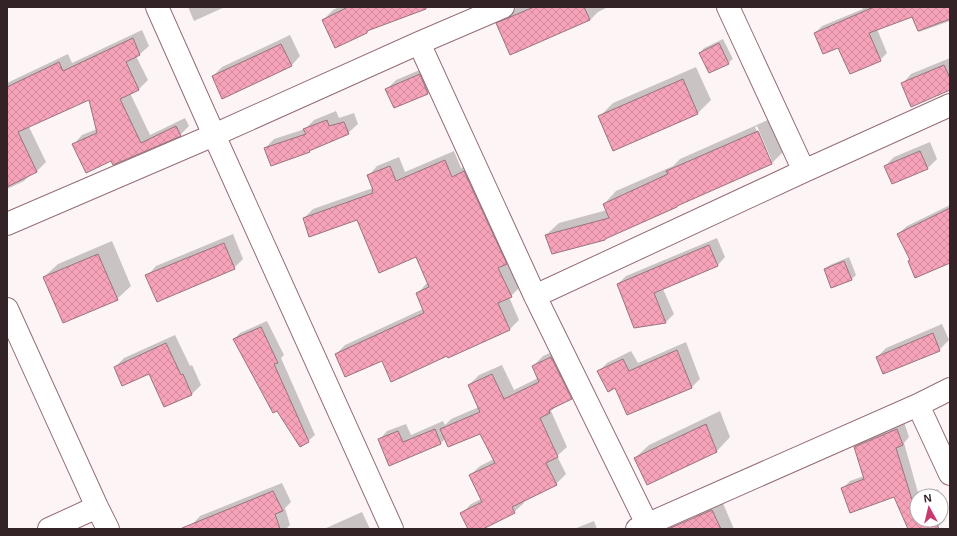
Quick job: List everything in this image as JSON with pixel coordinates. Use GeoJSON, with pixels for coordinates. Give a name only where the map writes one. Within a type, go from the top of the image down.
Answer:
{"type":"FeatureCollection","features":[{"type":"Feature","properties":{"kind":"street"},"geometry":{"type":"LineString","coordinates":[[157,7],[392,529]]}},
{"type":"Feature","properties":{"kind":"street"},"geometry":{"type":"LineString","coordinates":[[7,224],[214,136],[419,43],[503,7]]}},
{"type":"Feature","properties":{"kind":"street"},"geometry":{"type":"LineString","coordinates":[[728,7],[804,171]]}},
{"type":"Feature","properties":{"kind":"street"},"geometry":{"type":"LineString","coordinates":[[419,43],[642,527],[918,405],[950,389]]}},
{"type":"Feature","properties":{"kind":"street"},"geometry":{"type":"LineString","coordinates":[[535,296],[950,105]]}},
{"type":"Feature","properties":{"kind":"street"},"geometry":{"type":"LineString","coordinates":[[7,309],[108,529]]}},
{"type":"Feature","properties":{"kind":"street"},"geometry":{"type":"LineString","coordinates":[[918,405],[950,474]]}},
{"type":"Feature","properties":{"kind":"street"},"geometry":{"type":"LineString","coordinates":[[49,529],[97,507]]}},
{"type":"Feature","properties":{"kind":"building"},"geometry":{"type":"Polygon","coordinates":[[[348,7],[426,7],[426,9],[367,31],[367,33],[335,48],[322,20],[348,7]]]}},
{"type":"Feature","properties":{"kind":"building"},"geometry":{"type":"Polygon","coordinates":[[[534,7],[584,7],[590,20],[510,55],[496,23],[534,7]]]}},
{"type":"Feature","properties":{"kind":"building"},"geometry":{"type":"Polygon","coordinates":[[[874,7],[950,7],[950,19],[918,31],[912,17],[869,33],[881,61],[850,74],[838,48],[823,54],[814,33],[874,7]]]}},
{"type":"Feature","properties":{"kind":"building"},"geometry":{"type":"Polygon","coordinates":[[[133,38],[140,55],[126,62],[139,90],[120,99],[141,143],[176,126],[181,136],[113,165],[111,161],[86,173],[72,144],[97,133],[89,100],[18,132],[37,172],[7,187],[7,87],[59,62],[63,71],[133,38]]]}},
{"type":"Feature","properties":{"kind":"building"},"geometry":{"type":"Polygon","coordinates":[[[719,43],[729,64],[709,73],[699,53],[719,43]]]}},
{"type":"Feature","properties":{"kind":"building"},"geometry":{"type":"Polygon","coordinates":[[[281,44],[292,66],[222,99],[212,76],[281,44]]]}},
{"type":"Feature","properties":{"kind":"building"},"geometry":{"type":"Polygon","coordinates":[[[944,65],[950,78],[950,90],[911,107],[901,83],[944,65]]]}},
{"type":"Feature","properties":{"kind":"building"},"geometry":{"type":"Polygon","coordinates":[[[420,74],[428,94],[394,108],[385,89],[420,74]]]}},
{"type":"Feature","properties":{"kind":"building"},"geometry":{"type":"Polygon","coordinates":[[[683,79],[698,114],[613,151],[598,116],[683,79]]]}},
{"type":"Feature","properties":{"kind":"building"},"geometry":{"type":"Polygon","coordinates":[[[327,120],[329,126],[344,122],[349,134],[309,151],[310,152],[271,166],[264,148],[306,134],[303,129],[327,120]]]}},
{"type":"Feature","properties":{"kind":"building"},"geometry":{"type":"Polygon","coordinates":[[[758,131],[772,164],[605,240],[552,254],[545,235],[609,218],[603,204],[668,174],[666,171],[758,131]]]}},
{"type":"Feature","properties":{"kind":"building"},"geometry":{"type":"Polygon","coordinates":[[[920,151],[928,169],[892,184],[884,166],[920,151]]]}},
{"type":"Feature","properties":{"kind":"building"},"geometry":{"type":"Polygon","coordinates":[[[445,160],[452,177],[464,171],[507,264],[498,268],[512,297],[498,303],[510,330],[448,358],[447,356],[391,382],[382,361],[345,377],[335,354],[424,313],[416,293],[429,287],[416,257],[379,273],[357,220],[309,237],[303,218],[373,193],[367,175],[390,166],[396,181],[445,160]]]}},
{"type":"Feature","properties":{"kind":"building"},"geometry":{"type":"Polygon","coordinates":[[[950,208],[950,263],[915,278],[908,261],[910,260],[897,234],[950,208]]]}},
{"type":"Feature","properties":{"kind":"building"},"geometry":{"type":"Polygon","coordinates":[[[224,243],[235,269],[157,302],[145,275],[224,243]]]}},
{"type":"Feature","properties":{"kind":"building"},"geometry":{"type":"Polygon","coordinates":[[[709,245],[718,266],[654,293],[666,323],[634,328],[617,284],[709,245]]]}},
{"type":"Feature","properties":{"kind":"building"},"geometry":{"type":"Polygon","coordinates":[[[98,254],[118,300],[63,323],[43,277],[98,254]]]}},
{"type":"Feature","properties":{"kind":"building"},"geometry":{"type":"Polygon","coordinates":[[[844,261],[852,280],[831,288],[824,269],[844,261]]]}},
{"type":"Feature","properties":{"kind":"building"},"geometry":{"type":"Polygon","coordinates":[[[261,327],[278,363],[274,364],[309,442],[300,447],[277,411],[273,413],[233,339],[261,327]]]}},
{"type":"Feature","properties":{"kind":"building"},"geometry":{"type":"Polygon","coordinates":[[[933,333],[940,351],[883,374],[876,357],[933,333]]]}},
{"type":"Feature","properties":{"kind":"building"},"geometry":{"type":"Polygon","coordinates":[[[166,343],[181,375],[183,374],[192,395],[164,407],[149,374],[122,386],[114,367],[166,343]]]}},
{"type":"Feature","properties":{"kind":"building"},"geometry":{"type":"Polygon","coordinates":[[[677,350],[692,388],[627,415],[615,388],[608,392],[597,371],[623,359],[629,371],[677,350]]]}},
{"type":"Feature","properties":{"kind":"building"},"geometry":{"type":"Polygon","coordinates":[[[551,357],[572,399],[549,410],[550,413],[540,418],[558,457],[546,463],[557,485],[512,507],[515,513],[483,529],[468,529],[460,513],[482,502],[469,475],[495,463],[480,434],[448,447],[440,429],[480,412],[468,385],[492,374],[504,399],[539,382],[532,366],[551,357]]]}},
{"type":"Feature","properties":{"kind":"building"},"geometry":{"type":"Polygon","coordinates":[[[706,424],[717,452],[647,485],[634,458],[706,424]]]}},
{"type":"Feature","properties":{"kind":"building"},"geometry":{"type":"Polygon","coordinates":[[[435,429],[441,444],[389,466],[378,439],[398,431],[403,442],[435,429]]]}},
{"type":"Feature","properties":{"kind":"building"},"geometry":{"type":"Polygon","coordinates":[[[897,429],[903,445],[896,448],[909,490],[909,528],[939,529],[908,529],[894,497],[850,513],[841,488],[864,479],[854,447],[897,429]]]}},
{"type":"Feature","properties":{"kind":"building"},"geometry":{"type":"Polygon","coordinates":[[[273,491],[283,511],[275,514],[280,529],[182,529],[182,528],[273,491]]]}},
{"type":"Feature","properties":{"kind":"building"},"geometry":{"type":"Polygon","coordinates":[[[712,510],[721,529],[668,529],[712,510]]]}}]}
